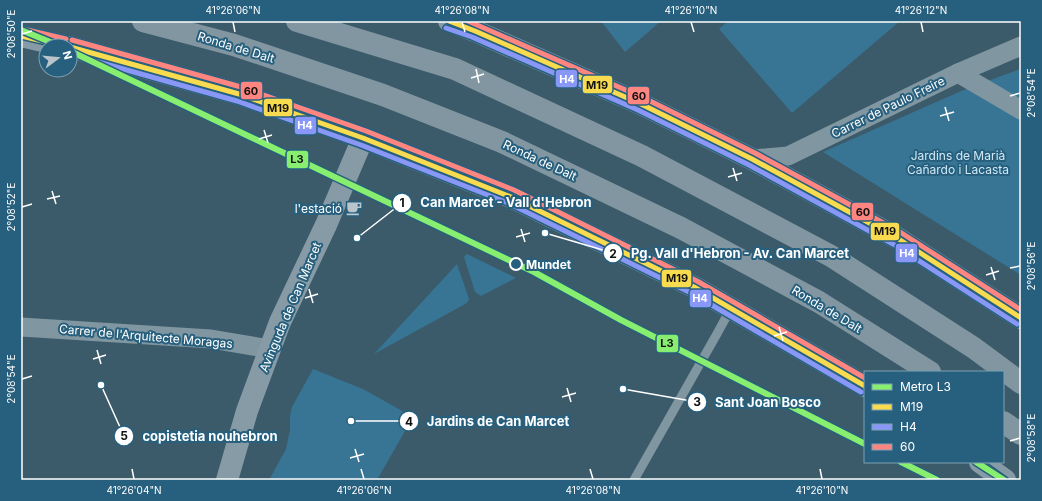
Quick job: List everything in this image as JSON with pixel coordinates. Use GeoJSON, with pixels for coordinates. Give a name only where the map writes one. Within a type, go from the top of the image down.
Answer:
{"type":"FeatureCollection","features":[{"type":"Feature","properties":{"kind":"highway","name":"Ronda de Dalt"},"geometry":{"type":"LineString","coordinates":[[143,21],[234,45],[383,94],[502,142],[695,235],[818,302],[928,371]]}},
{"type":"Feature","properties":{"kind":"highway"},"geometry":{"type":"LineString","coordinates":[[297,21],[455,69],[642,156],[831,256],[974,348],[1021,383]]}},
{"type":"Feature","properties":{"kind":"highway"},"geometry":{"type":"LineString","coordinates":[[1004,423],[1021,434]]}},
{"type":"Feature","properties":{"kind":"street"},"geometry":{"type":"LineString","coordinates":[[449,21],[471,26],[641,104],[752,159],[897,238],[1021,318]]}},
{"type":"Feature","properties":{"kind":"street"},"geometry":{"type":"LineString","coordinates":[[21,36],[38,40]]}},
{"type":"Feature","properties":{"kind":"street","name":"Carrer de Paulo Freire"},"geometry":{"type":"LineString","coordinates":[[752,159],[788,156],[958,73],[1021,46]]}},
{"type":"Feature","properties":{"kind":"street"},"geometry":{"type":"LineString","coordinates":[[78,50],[239,94],[363,138],[511,197],[694,286],[864,385]]}},
{"type":"Feature","properties":{"kind":"street"},"geometry":{"type":"LineString","coordinates":[[958,73],[1021,110]]}},
{"type":"Feature","properties":{"kind":"street","name":"Avinguda de Can Marcet"},"geometry":{"type":"LineString","coordinates":[[227,480],[247,411],[280,322],[326,225],[363,138]]}},
{"type":"Feature","properties":{"kind":"street","name":"Carrer de l'Arquitecte Moragas"},"geometry":{"type":"LineString","coordinates":[[21,327],[211,339],[270,349]]}},
{"type":"Feature","properties":{"kind":"street"},"geometry":{"type":"LineString","coordinates":[[981,463],[1005,480]]}},
{"type":"Feature","properties":{"kind":"lane"},"geometry":{"type":"LineString","coordinates":[[634,480],[731,308]]}},
{"type":"Feature","properties":{"kind":"green space"},"geometry":{"type":"Polygon","coordinates":[[[601,21],[661,21],[625,52],[601,21]]]}},
{"type":"Feature","properties":{"kind":"green space"},"geometry":{"type":"Polygon","coordinates":[[[728,21],[900,21],[792,113],[719,29],[728,21]]]}},
{"type":"Feature","properties":{"kind":"green space","name":"Jardins de Marià Cañardo i Lacasta"},"geometry":{"type":"Polygon","coordinates":[[[1021,69],[1021,275],[823,152],[968,88],[1021,69]]]}},
{"type":"Feature","properties":{"kind":"green space"},"geometry":{"type":"Polygon","coordinates":[[[467,254],[516,278],[481,296],[475,292],[464,257],[467,254]]]}},
{"type":"Feature","properties":{"kind":"green space"},"geometry":{"type":"Polygon","coordinates":[[[457,264],[469,299],[467,303],[374,354],[457,264]]]}},
{"type":"Feature","properties":{"kind":"green space"},"geometry":{"type":"Polygon","coordinates":[[[313,369],[363,389],[413,417],[377,480],[269,480],[286,449],[290,430],[290,416],[292,407],[313,369]]]}},
{"type":"Feature","properties":{"kind":"metro line","name":"L3"},"geometry":{"type":"LineString","coordinates":[[21,30],[40,38]]}},
{"type":"Feature","properties":{"kind":"metro line","name":"L3"},"geometry":{"type":"LineString","coordinates":[[78,55],[534,272],[621,320],[864,443]]}},
{"type":"Feature","properties":{"kind":"metro line","name":"L3"},"geometry":{"type":"LineString","coordinates":[[903,463],[937,480]]}},
{"type":"Feature","properties":{"kind":"metro line","name":"L3"},"geometry":{"type":"LineString","coordinates":[[978,463],[1004,480]]}},
{"type":"Feature","properties":{"kind":"transit line","name":"M19"},"geometry":{"type":"LineString","coordinates":[[449,21],[641,104],[752,159],[897,238],[1021,318]]}},
{"type":"Feature","properties":{"kind":"transit line","name":"60"},"geometry":{"type":"LineString","coordinates":[[468,21],[644,98],[755,153],[900,232],[1021,310]]}},
{"type":"Feature","properties":{"kind":"transit line","name":"H4"},"geometry":{"type":"LineString","coordinates":[[446,28],[472,37],[638,110],[749,165],[893,244],[1017,324]]}},
{"type":"Feature","properties":{"kind":"transit line","name":"60"},"geometry":{"type":"LineString","coordinates":[[23,29],[62,38]]}},
{"type":"Feature","properties":{"kind":"transit line","name":"M19"},"geometry":{"type":"LineString","coordinates":[[21,36],[38,40]]}},
{"type":"Feature","properties":{"kind":"transit line","name":"60"},"geometry":{"type":"LineString","coordinates":[[78,42],[241,87],[366,131],[514,190],[697,281],[864,377]]}},
{"type":"Feature","properties":{"kind":"transit line","name":"M19"},"geometry":{"type":"LineString","coordinates":[[78,49],[239,94],[363,138],[511,197],[694,287],[864,385]]}},
{"type":"Feature","properties":{"kind":"transit line","name":"H4"},"geometry":{"type":"LineString","coordinates":[[78,56],[237,101],[361,145],[508,203],[691,293],[861,392]]}},
{"type":"Feature","properties":{"kind":"transit line","name":"M19"},"geometry":{"type":"LineString","coordinates":[[981,463],[1005,480]]}},
{"type":"Feature","properties":{"kind":"place","name":"l'estació"},"geometry":{"type":"Point","coordinates":[354,208]}},
{"type":"Feature","properties":{"kind":"place","name":"Pg. Vall d'Hebron - Av. Can Marcet"},"geometry":{"type":"Point","coordinates":[545,233]}},
{"type":"Feature","properties":{"kind":"place","name":"Can Marcet - Vall d'Hebron"},"geometry":{"type":"Point","coordinates":[357,238]}},
{"type":"Feature","properties":{"kind":"place","name":"Mundet"},"geometry":{"type":"Point","coordinates":[516,264]}},
{"type":"Feature","properties":{"kind":"place","name":"copistetia nouhebron"},"geometry":{"type":"Point","coordinates":[101,385]}},
{"type":"Feature","properties":{"kind":"place","name":"Sant Joan Bosco"},"geometry":{"type":"Point","coordinates":[623,389]}},
{"type":"Feature","properties":{"kind":"place","name":"Jardins de Can Marcet"},"geometry":{"type":"Point","coordinates":[351,421]}}]}
